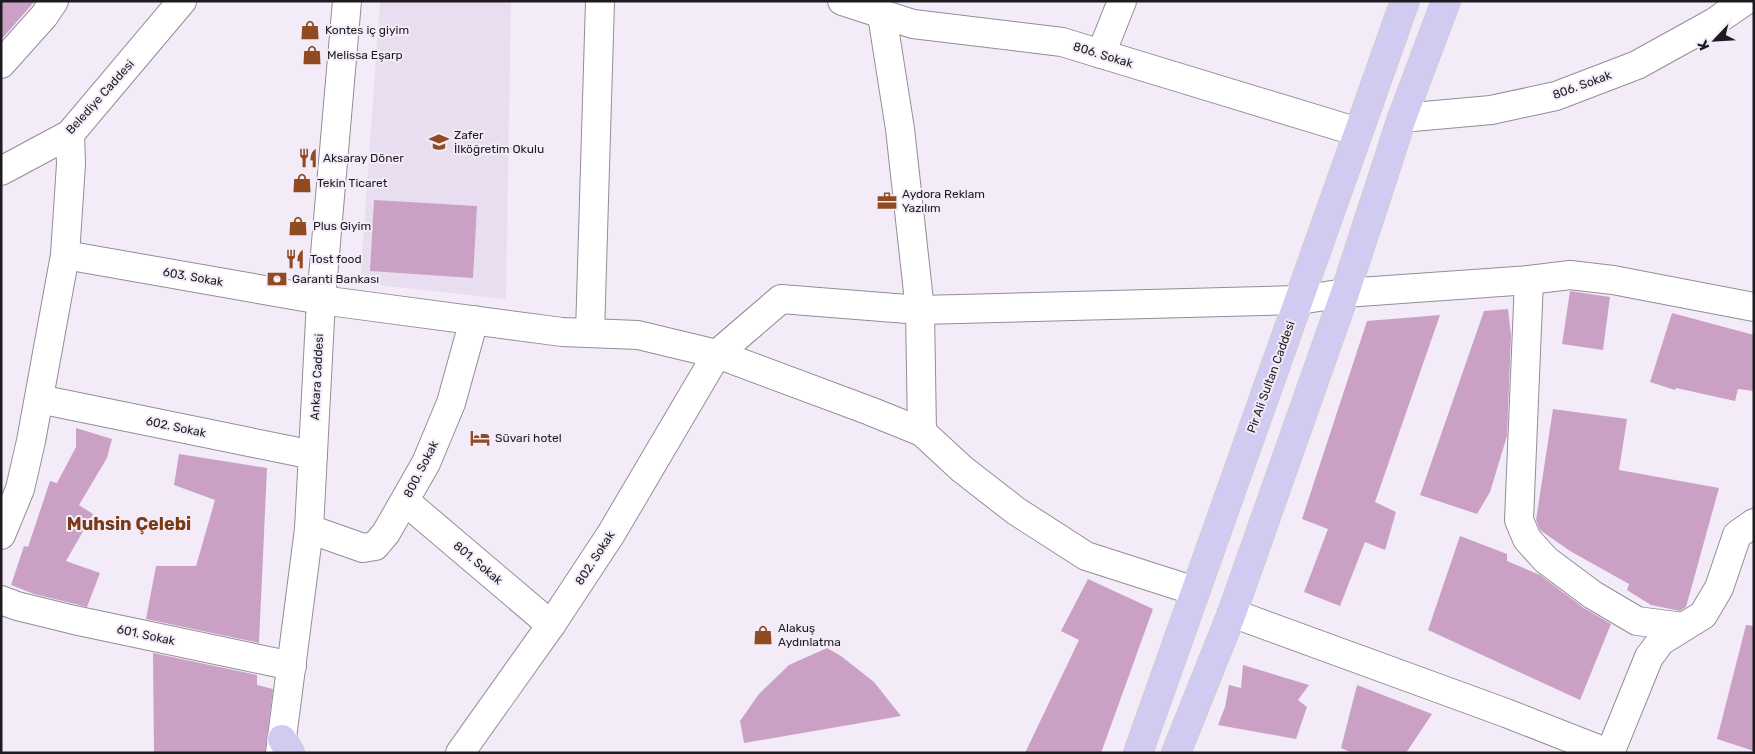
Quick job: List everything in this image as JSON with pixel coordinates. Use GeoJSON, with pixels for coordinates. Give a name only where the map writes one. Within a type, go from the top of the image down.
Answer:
{"type":"FeatureCollection","features":[{"type":"Feature","properties":{"kind":"main road","name":"Pir Ali Sultan Caddesi"},"geometry":{"type":"LineString","coordinates":[[1138,753],[1405,1]]}},
{"type":"Feature","properties":{"kind":"main road"},"geometry":{"type":"LineString","coordinates":[[1176,753],[1232,613],[1345,293],[1402,118],[1446,1]]}},
{"type":"Feature","properties":{"kind":"street"},"geometry":{"type":"LineString","coordinates":[[1,64],[44,16],[54,1]]}},
{"type":"Feature","properties":{"kind":"street","name":"Belediye Caddesi"},"geometry":{"type":"LineString","coordinates":[[1,171],[70,134],[182,1]]}},
{"type":"Feature","properties":{"kind":"street","name":"Ankara Caddesi"},"geometry":{"type":"LineString","coordinates":[[284,748],[309,529],[321,300],[347,1]]}},
{"type":"Feature","properties":{"kind":"street"},"geometry":{"type":"LineString","coordinates":[[590,333],[600,1]]}},
{"type":"Feature","properties":{"kind":"street","name":"806. Sokak"},"geometry":{"type":"LineString","coordinates":[[842,1],[913,24],[1062,42],[1358,132]]}},
{"type":"Feature","properties":{"kind":"street"},"geometry":{"type":"LineString","coordinates":[[1101,54],[1122,1]]}},
{"type":"Feature","properties":{"kind":"street","name":"806. Sokak"},"geometry":{"type":"LineString","coordinates":[[1402,118],[1491,110],[1556,96],[1637,65],[1712,24],[1745,1]]}},
{"type":"Feature","properties":{"kind":"street"},"geometry":{"type":"LineString","coordinates":[[882,15],[900,129],[920,310],[922,432],[962,469],[1016,511],[1086,556],[1195,591]]}},
{"type":"Feature","properties":{"kind":"street"},"geometry":{"type":"LineString","coordinates":[[1,535],[20,489],[39,399],[65,255],[71,164],[70,134]]}},
{"type":"Feature","properties":{"kind":"street","name":"603. Sokak"},"geometry":{"type":"LineString","coordinates":[[65,255],[321,300],[562,332],[638,335],[717,354],[922,432]]}},
{"type":"Feature","properties":{"kind":"street","name":"802. Sokak"},"geometry":{"type":"LineString","coordinates":[[460,753],[611,534],[717,354],[781,298],[920,310],[1299,300],[1345,293],[1529,280],[1570,275],[1613,280],[1754,307]]}},
{"type":"Feature","properties":{"kind":"street"},"geometry":{"type":"LineString","coordinates":[[1529,280],[1519,520],[1527,539],[1546,560],[1593,595],[1637,621],[1683,627]]}},
{"type":"Feature","properties":{"kind":"street","name":"800. Sokak"},"geometry":{"type":"LineString","coordinates":[[309,529],[363,548],[374,546],[386,533],[426,462],[450,403],[474,320]]}},
{"type":"Feature","properties":{"kind":"street","name":"602. Sokak"},"geometry":{"type":"LineString","coordinates":[[39,399],[313,455]]}},
{"type":"Feature","properties":{"kind":"street","name":"801. Sokak"},"geometry":{"type":"LineString","coordinates":[[405,501],[550,625]]}},
{"type":"Feature","properties":{"kind":"street"},"geometry":{"type":"LineString","coordinates":[[1232,613],[1506,713],[1601,751],[1649,657],[1662,641],[1703,614],[1719,588],[1737,534],[1754,522]]}},
{"type":"Feature","properties":{"kind":"street","name":"601. Sokak"},"geometry":{"type":"LineString","coordinates":[[1,600],[17,606],[74,620],[292,666]]}},
{"type":"Feature","properties":{"kind":"shaded area","name":"Zafer İlköğretim Okulu"},"geometry":{"type":"Polygon","coordinates":[[[380,1],[511,1],[506,299],[360,283],[380,1]]]}},
{"type":"Feature","properties":{"kind":"building"},"geometry":{"type":"Polygon","coordinates":[[[1,1],[35,1],[1,40],[1,1]]]}},
{"type":"Feature","properties":{"kind":"building"},"geometry":{"type":"Polygon","coordinates":[[[374,200],[477,206],[473,278],[370,271],[374,200]]]}},
{"type":"Feature","properties":{"kind":"building"},"geometry":{"type":"Polygon","coordinates":[[[1570,291],[1610,297],[1603,350],[1562,344],[1570,291]]]}},
{"type":"Feature","properties":{"kind":"building"},"geometry":{"type":"Polygon","coordinates":[[[1508,309],[1511,335],[1507,436],[1490,492],[1477,514],[1420,495],[1484,311],[1508,309]]]}},
{"type":"Feature","properties":{"kind":"building"},"geometry":{"type":"Polygon","coordinates":[[[1672,313],[1754,335],[1754,391],[1738,389],[1735,401],[1676,388],[1675,390],[1650,382],[1672,313]]]}},
{"type":"Feature","properties":{"kind":"building"},"geometry":{"type":"Polygon","coordinates":[[[1440,315],[1375,502],[1396,512],[1385,550],[1365,542],[1340,606],[1304,592],[1328,529],[1302,519],[1367,321],[1440,315]]]}},
{"type":"Feature","properties":{"kind":"building"},"geometry":{"type":"Polygon","coordinates":[[[1553,409],[1627,419],[1619,470],[1719,488],[1686,607],[1680,611],[1651,605],[1627,590],[1629,584],[1570,551],[1540,530],[1536,520],[1553,409]]]}},
{"type":"Feature","properties":{"kind":"building"},"geometry":{"type":"Polygon","coordinates":[[[76,428],[112,439],[107,458],[79,505],[93,514],[66,561],[100,573],[87,607],[34,594],[11,585],[24,546],[28,547],[50,481],[57,483],[76,447],[76,428]]]}},
{"type":"Feature","properties":{"kind":"building"},"geometry":{"type":"Polygon","coordinates":[[[179,454],[267,468],[259,643],[146,619],[156,566],[196,566],[215,500],[174,485],[179,454]]]}},
{"type":"Feature","properties":{"kind":"building"},"geometry":{"type":"Polygon","coordinates":[[[1460,536],[1507,554],[1507,561],[1540,575],[1584,608],[1611,624],[1580,700],[1428,630],[1460,536]]]}},
{"type":"Feature","properties":{"kind":"building"},"geometry":{"type":"Polygon","coordinates":[[[1088,579],[1153,609],[1101,753],[1025,753],[1079,640],[1061,631],[1088,579]]]}},
{"type":"Feature","properties":{"kind":"building"},"geometry":{"type":"Polygon","coordinates":[[[1746,625],[1754,626],[1754,751],[1717,739],[1746,625]]]}},
{"type":"Feature","properties":{"kind":"building"},"geometry":{"type":"Polygon","coordinates":[[[827,648],[841,656],[874,682],[901,716],[744,743],[740,721],[759,694],[789,665],[827,648]]]}},
{"type":"Feature","properties":{"kind":"building"},"geometry":{"type":"Polygon","coordinates":[[[153,653],[257,675],[257,685],[273,689],[265,753],[154,753],[153,653]]]}},
{"type":"Feature","properties":{"kind":"building"},"geometry":{"type":"Polygon","coordinates":[[[1243,665],[1309,685],[1298,700],[1307,707],[1296,739],[1218,725],[1225,707],[1229,685],[1241,688],[1243,665]]]}},
{"type":"Feature","properties":{"kind":"building"},"geometry":{"type":"Polygon","coordinates":[[[1357,685],[1432,714],[1406,753],[1352,753],[1341,748],[1357,685]]]}},
{"type":"Feature","properties":{"kind":"place","name":"Kontes iç giyim"},"geometry":{"type":"Point","coordinates":[310,30]}},
{"type":"Feature","properties":{"kind":"place","name":"Melissa Eşarp"},"geometry":{"type":"Point","coordinates":[312,55]}},
{"type":"Feature","properties":{"kind":"place","name":"Zafer İlköğretim Okulu"},"geometry":{"type":"Point","coordinates":[439,142]}},
{"type":"Feature","properties":{"kind":"place","name":"Aksaray Döner"},"geometry":{"type":"Point","coordinates":[308,158]}},
{"type":"Feature","properties":{"kind":"place","name":"Tekin Ticaret"},"geometry":{"type":"Point","coordinates":[302,183]}},
{"type":"Feature","properties":{"kind":"place","name":"Aydora Reklam Yazılım"},"geometry":{"type":"Point","coordinates":[887,201]}},
{"type":"Feature","properties":{"kind":"place","name":"Plus Giyim"},"geometry":{"type":"Point","coordinates":[298,226]}},
{"type":"Feature","properties":{"kind":"place","name":"Tost food"},"geometry":{"type":"Point","coordinates":[295,259]}},
{"type":"Feature","properties":{"kind":"place","name":"Garanti Bankası"},"geometry":{"type":"Point","coordinates":[277,279]}},
{"type":"Feature","properties":{"kind":"place","name":"Süvari hotel"},"geometry":{"type":"Point","coordinates":[480,438]}},
{"type":"Feature","properties":{"kind":"place","name":"Alakuş Aydınlatma"},"geometry":{"type":"Point","coordinates":[763,635]}},
{"type":"Feature","properties":{"kind":"district","name":"Muhsin Çelebi"},"geometry":{"type":"Point","coordinates":[129,524]}}]}
